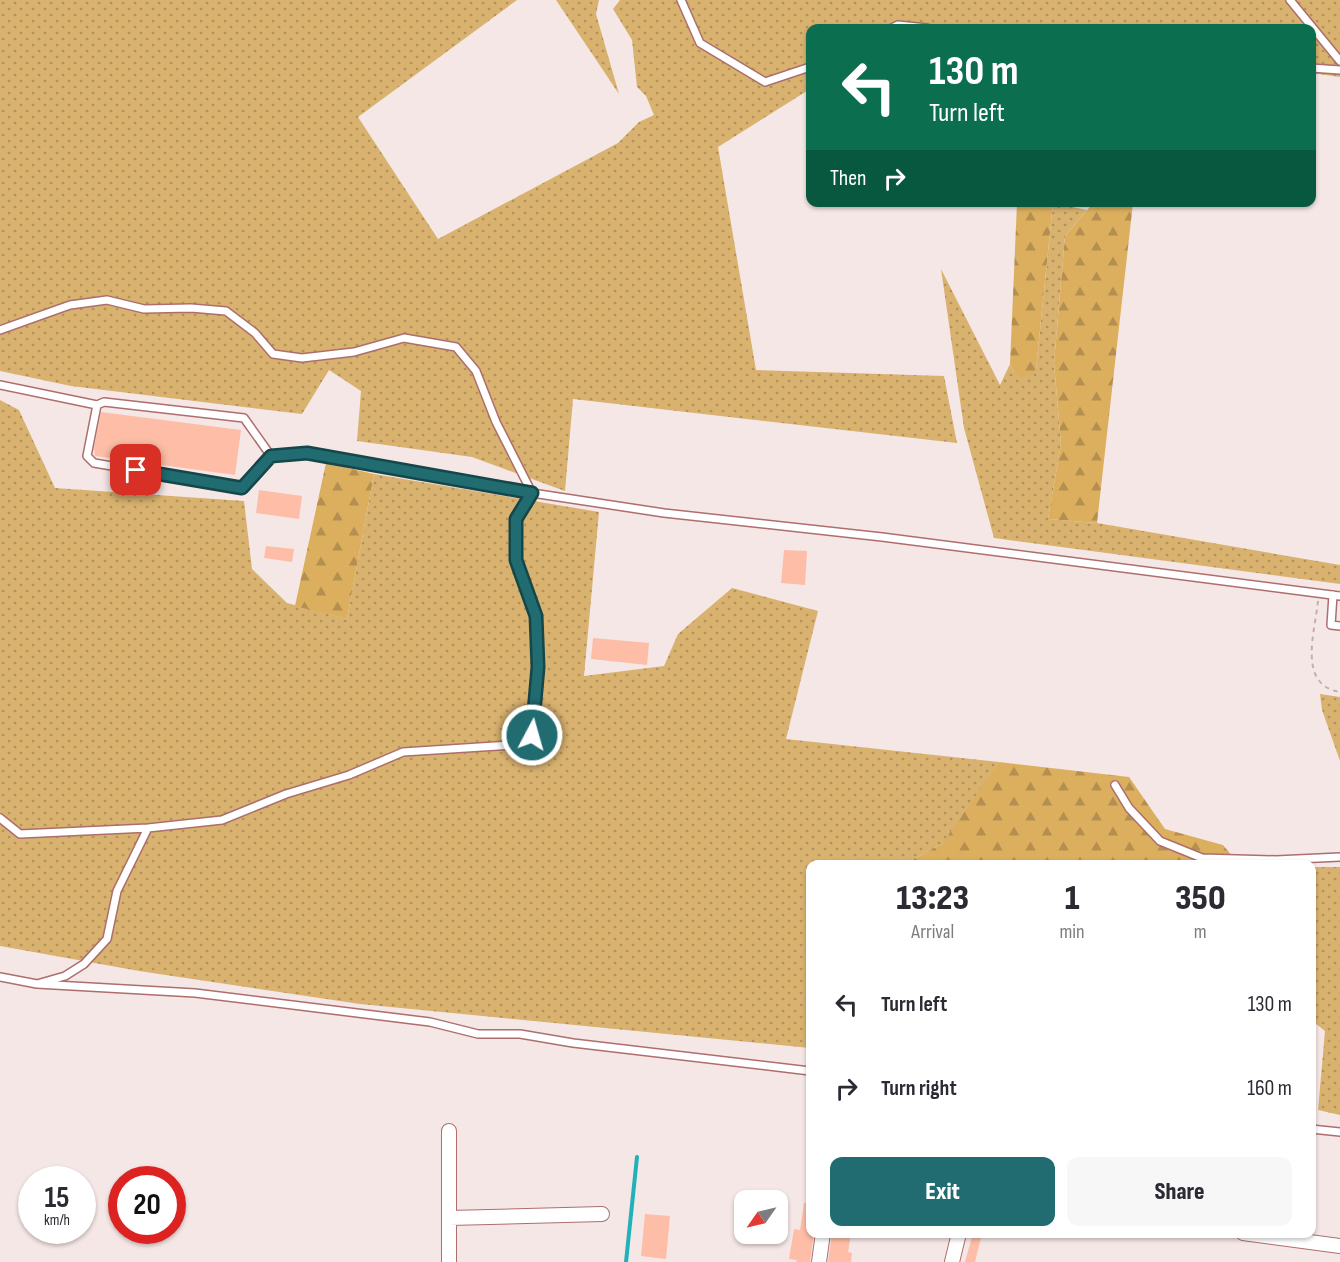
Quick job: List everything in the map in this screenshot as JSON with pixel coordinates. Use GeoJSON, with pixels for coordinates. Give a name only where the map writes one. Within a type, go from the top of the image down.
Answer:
{"type":"FeatureCollection","features":[{"type":"Feature","properties":{"kind":"street"},"geometry":{"type":"LineString","coordinates":[[449,1131],[449,1262]]}},
{"type":"Feature","properties":{"kind":"street"},"geometry":{"type":"LineString","coordinates":[[449,1218],[602,1214]]}},
{"type":"Feature","properties":{"kind":"street"},"geometry":{"type":"LineString","coordinates":[[819,1262],[822,1238]]}},
{"type":"Feature","properties":{"kind":"street"},"geometry":{"type":"LineString","coordinates":[[952,1262],[958,1238]]}},
{"type":"Feature","properties":{"kind":"street"},"geometry":{"type":"LineString","coordinates":[[1280,1238],[1340,1246]]}},
{"type":"Feature","properties":{"kind":"lane"},"geometry":{"type":"LineString","coordinates":[[681,0],[700,43],[765,82],[806,68]]}},
{"type":"Feature","properties":{"kind":"lane"},"geometry":{"type":"LineString","coordinates":[[1290,0],[1310,24]]}},
{"type":"Feature","properties":{"kind":"lane"},"geometry":{"type":"LineString","coordinates":[[1316,32],[1340,61]]}},
{"type":"Feature","properties":{"kind":"lane"},"geometry":{"type":"LineString","coordinates":[[1316,68],[1340,70]]}},
{"type":"Feature","properties":{"kind":"lane"},"geometry":{"type":"LineString","coordinates":[[0,330],[70,305],[107,300],[144,309],[191,308],[226,311],[255,333],[273,354],[302,358],[354,352],[404,338],[456,346],[476,371],[496,422],[532,493]]}},
{"type":"Feature","properties":{"kind":"lane"},"geometry":{"type":"LineString","coordinates":[[0,385],[97,405],[104,402],[244,418],[271,456]]}},
{"type":"Feature","properties":{"kind":"lane"},"geometry":{"type":"LineString","coordinates":[[97,405],[87,456],[94,463],[242,488],[271,456],[307,453],[532,493],[664,513],[882,537],[1336,595],[1331,625],[1340,626]]}},
{"type":"Feature","properties":{"kind":"lane"},"geometry":{"type":"LineString","coordinates":[[0,818],[20,834],[148,828],[222,820],[286,794],[349,775],[403,752],[512,745],[532,735],[538,667],[536,616],[516,560],[516,519],[532,493]]}},
{"type":"Feature","properties":{"kind":"lane"},"geometry":{"type":"LineString","coordinates":[[1115,785],[1129,808],[1160,841],[1202,858],[1276,860],[1340,857]]}},
{"type":"Feature","properties":{"kind":"lane"},"geometry":{"type":"LineString","coordinates":[[37,984],[65,976],[84,964],[107,939],[117,891],[148,828]]}},
{"type":"Feature","properties":{"kind":"lane"},"geometry":{"type":"LineString","coordinates":[[0,977],[37,984],[195,993],[430,1022],[478,1035],[520,1034],[573,1044],[806,1071]]}},
{"type":"Feature","properties":{"kind":"lane"},"geometry":{"type":"LineString","coordinates":[[1316,1130],[1340,1132]]}},
{"type":"Feature","properties":{"kind":"path"},"geometry":{"type":"LineString","coordinates":[[1319,593],[1311,664],[1316,679],[1328,690],[1340,692]]}},
{"type":"Feature","properties":{"kind":"shaded area"},"geometry":{"type":"Polygon","coordinates":[[[0,0],[517,0],[358,117],[438,239],[618,143],[639,122],[654,115],[646,96],[637,87],[632,40],[613,9],[620,0],[1340,0],[1340,77],[1316,74],[1316,24],[806,24],[806,92],[718,147],[756,370],[944,376],[957,443],[573,399],[565,491],[472,457],[357,441],[361,391],[329,370],[302,414],[71,386],[0,371],[0,0]]]}},
{"type":"Feature","properties":{"kind":"shaded area"},"geometry":{"type":"Polygon","coordinates":[[[556,0],[599,0],[596,14],[619,94],[556,0]]]}},
{"type":"Feature","properties":{"kind":"shaded area"},"geometry":{"type":"Polygon","coordinates":[[[1053,207],[1087,210],[1065,236],[1054,363],[1061,444],[1048,519],[1097,523],[1340,565],[1340,584],[994,538],[964,428],[941,269],[1000,385],[1010,364],[1014,372],[1036,369],[1053,207]]]}},
{"type":"Feature","properties":{"kind":"shaded area"},"geometry":{"type":"Polygon","coordinates":[[[0,400],[19,410],[55,488],[244,501],[252,569],[287,603],[347,619],[374,474],[599,512],[584,676],[664,666],[678,634],[732,588],[818,611],[786,739],[999,762],[948,841],[912,860],[806,860],[806,1048],[360,1004],[139,971],[0,946],[0,400]]]}},
{"type":"Feature","properties":{"kind":"shaded area"},"geometry":{"type":"Polygon","coordinates":[[[1320,694],[1340,697],[1340,761],[1322,710],[1320,694]]]}},
{"type":"Feature","properties":{"kind":"shaded area"},"geometry":{"type":"Polygon","coordinates":[[[1316,867],[1340,867],[1340,1115],[1318,1110],[1325,1031],[1316,1024],[1316,867]]]}},
{"type":"Feature","properties":{"kind":"green space"},"geometry":{"type":"Polygon","coordinates":[[[1017,207],[1053,207],[1036,369],[1032,374],[1022,377],[1014,372],[1010,364],[1017,207]]]}},
{"type":"Feature","properties":{"kind":"green space"},"geometry":{"type":"Polygon","coordinates":[[[1090,207],[1133,207],[1097,523],[1048,519],[1061,444],[1054,363],[1065,236],[1090,207]]]}},
{"type":"Feature","properties":{"kind":"green space"},"geometry":{"type":"Polygon","coordinates":[[[326,463],[374,474],[347,619],[295,606],[326,463]]]}},
{"type":"Feature","properties":{"kind":"green space"},"geometry":{"type":"Polygon","coordinates":[[[999,762],[1129,777],[1165,829],[1223,845],[1236,860],[912,860],[942,844],[999,762]]]}},
{"type":"Feature","properties":{"kind":"building"},"geometry":{"type":"Polygon","coordinates":[[[101,412],[241,430],[235,475],[95,456],[94,448],[101,412]]]}},
{"type":"Feature","properties":{"kind":"building"},"geometry":{"type":"Polygon","coordinates":[[[259,490],[302,496],[299,519],[256,513],[259,490]]]}},
{"type":"Feature","properties":{"kind":"building"},"geometry":{"type":"Polygon","coordinates":[[[266,546],[294,549],[292,562],[264,558],[266,546]]]}},
{"type":"Feature","properties":{"kind":"building"},"geometry":{"type":"Polygon","coordinates":[[[784,550],[807,551],[805,585],[781,583],[784,550]]]}},
{"type":"Feature","properties":{"kind":"building"},"geometry":{"type":"Polygon","coordinates":[[[593,638],[649,643],[647,665],[591,659],[593,638]]]}},
{"type":"Feature","properties":{"kind":"building"},"geometry":{"type":"Polygon","coordinates":[[[804,1203],[806,1203],[806,1238],[813,1238],[810,1262],[796,1262],[797,1260],[789,1259],[794,1229],[800,1230],[804,1203]]]}},
{"type":"Feature","properties":{"kind":"building"},"geometry":{"type":"Polygon","coordinates":[[[645,1214],[670,1216],[666,1259],[641,1256],[645,1214]]]}},
{"type":"Feature","properties":{"kind":"building"},"geometry":{"type":"Polygon","coordinates":[[[831,1238],[850,1238],[848,1252],[852,1253],[851,1262],[828,1262],[831,1238]]]}},
{"type":"Feature","properties":{"kind":"building"},"geometry":{"type":"Polygon","coordinates":[[[972,1238],[981,1238],[975,1262],[965,1262],[972,1238]]]}},
{"type":"Feature","properties":{"kind":"waterway"},"geometry":{"type":"LineString","coordinates":[[626,1262],[637,1157]]}},
{"type":"Feature","properties":{"kind":"route"},"geometry":{"type":"LineString","coordinates":[[136,470],[242,488],[271,456],[307,453],[532,493],[516,519],[516,560],[536,616],[538,667],[532,735]]}}]}
